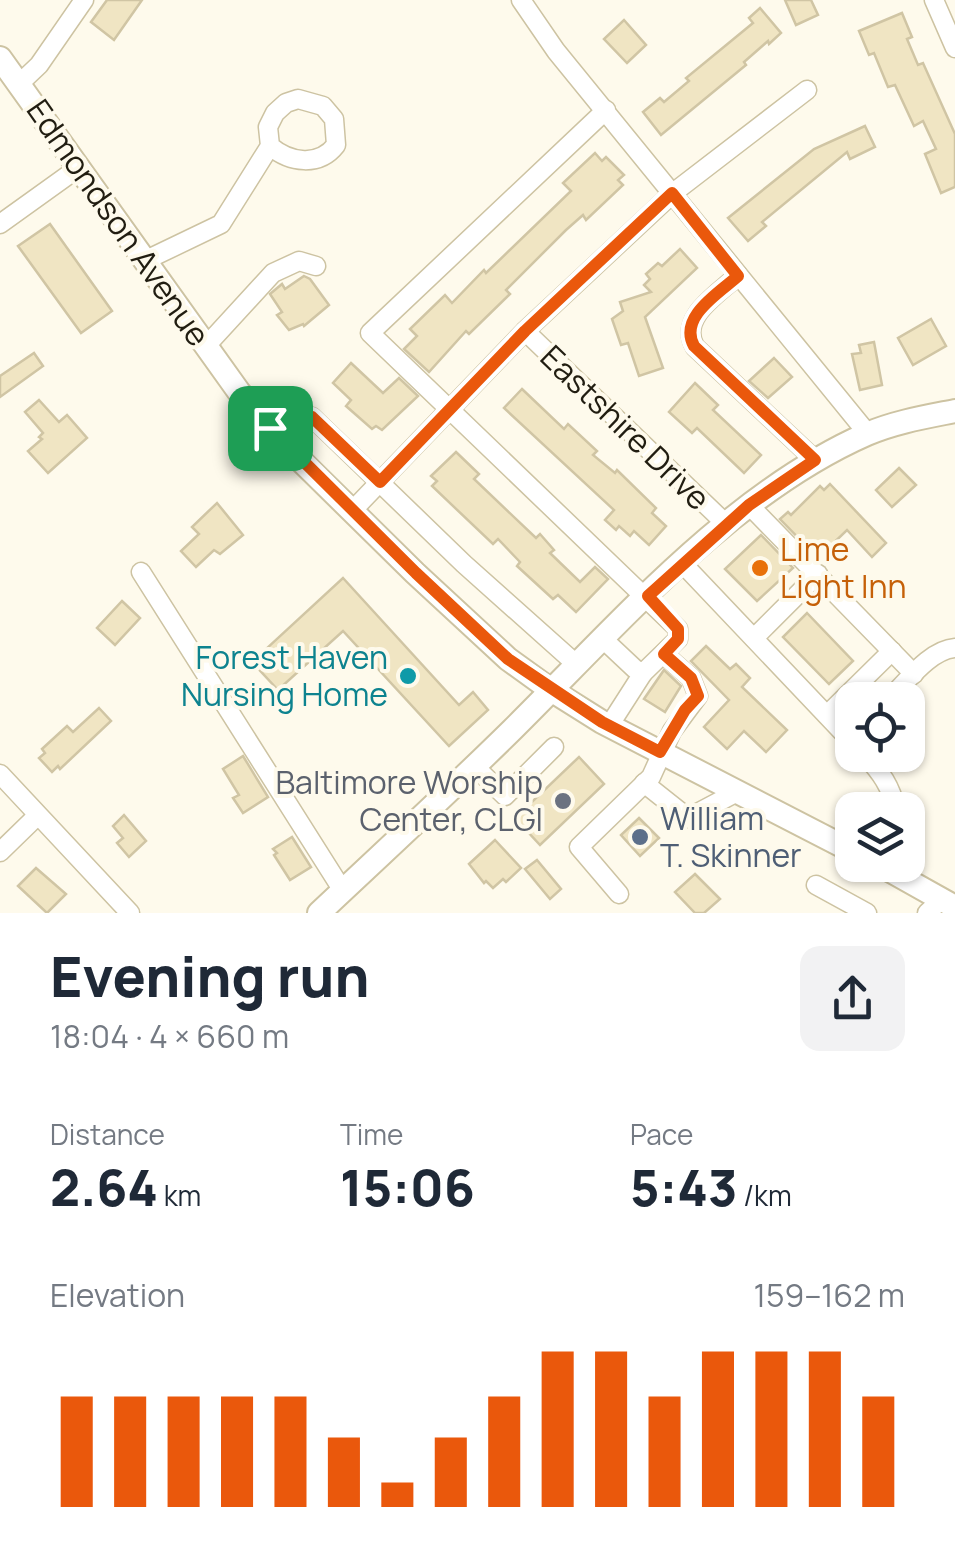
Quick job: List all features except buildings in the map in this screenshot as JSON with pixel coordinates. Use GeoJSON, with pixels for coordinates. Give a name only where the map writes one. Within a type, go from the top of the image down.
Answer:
{"type":"FeatureCollection","features":[{"type":"Feature","properties":{"kind":"main road","name":"Edmondson Avenue"},"geometry":{"type":"LineString","coordinates":[[0,58],[206,346],[270,428],[508,659],[609,726],[835,842]]}},
{"type":"Feature","properties":{"kind":"main road"},"geometry":{"type":"LineString","coordinates":[[319,913],[602,638],[749,505],[815,460],[868,434],[909,420],[955,411]]}},
{"type":"Feature","properties":{"kind":"main road"},"geometry":{"type":"LineString","coordinates":[[905,882],[941,906]]}},
{"type":"Feature","properties":{"kind":"street"},"geometry":{"type":"LineString","coordinates":[[19,84],[39,65],[84,0]]}},
{"type":"Feature","properties":{"kind":"street"},"geometry":{"type":"LineString","coordinates":[[520,0],[556,50],[868,434]]}},
{"type":"Feature","properties":{"kind":"street"},"geometry":{"type":"LineString","coordinates":[[942,2],[955,48]]}},
{"type":"Feature","properties":{"kind":"street"},"geometry":{"type":"LineString","coordinates":[[352,511],[525,331],[672,193],[808,90]]}},
{"type":"Feature","properties":{"kind":"street"},"geometry":{"type":"LineString","coordinates":[[606,110],[370,334],[648,596],[678,629],[678,639],[644,673],[609,726]]}},
{"type":"Feature","properties":{"kind":"street"},"geometry":{"type":"LineString","coordinates":[[144,261],[221,224],[270,146]]}},
{"type":"Feature","properties":{"kind":"street"},"geometry":{"type":"LineString","coordinates":[[0,224],[78,168]]}},
{"type":"Feature","properties":{"kind":"street"},"geometry":{"type":"LineString","coordinates":[[206,346],[272,273],[299,261],[316,266]]}},
{"type":"Feature","properties":{"kind":"street"},"geometry":{"type":"LineString","coordinates":[[738,276],[696,314],[689,337],[815,460]]}},
{"type":"Feature","properties":{"kind":"street","name":"Eastshire Drive"},"geometry":{"type":"LineString","coordinates":[[525,331],[726,524]]}},
{"type":"Feature","properties":{"kind":"street"},"geometry":{"type":"LineString","coordinates":[[270,428],[302,414],[312,417],[530,626],[576,664]]}},
{"type":"Feature","properties":{"kind":"street"},"geometry":{"type":"LineString","coordinates":[[749,505],[914,674]]}},
{"type":"Feature","properties":{"kind":"street"},"geometry":{"type":"LineString","coordinates":[[683,564],[835,723]]}},
{"type":"Feature","properties":{"kind":"street"},"geometry":{"type":"LineString","coordinates":[[141,572],[343,891]]}},
{"type":"Feature","properties":{"kind":"street"},"geometry":{"type":"LineString","coordinates":[[754,638],[818,574]]}},
{"type":"Feature","properties":{"kind":"street"},"geometry":{"type":"LineString","coordinates":[[602,638],[635,670],[644,673]]}},
{"type":"Feature","properties":{"kind":"street"},"geometry":{"type":"LineString","coordinates":[[906,682],[945,648],[955,648]]}},
{"type":"Feature","properties":{"kind":"street"},"geometry":{"type":"LineString","coordinates":[[827,715],[892,651]]}},
{"type":"Feature","properties":{"kind":"street"},"geometry":{"type":"LineString","coordinates":[[619,894],[579,847],[651,777],[660,752],[698,696],[691,678],[664,654]]}},
{"type":"Feature","properties":{"kind":"street"},"geometry":{"type":"LineString","coordinates":[[474,766],[505,796],[554,747]]}},
{"type":"Feature","properties":{"kind":"street"},"geometry":{"type":"LineString","coordinates":[[0,774],[130,913]]}},
{"type":"Feature","properties":{"kind":"street"},"geometry":{"type":"LineString","coordinates":[[644,783],[688,818],[739,791]]}},
{"type":"Feature","properties":{"kind":"street"},"geometry":{"type":"LineString","coordinates":[[0,852],[37,816]]}},
{"type":"Feature","properties":{"kind":"street"},"geometry":{"type":"LineString","coordinates":[[816,885],[867,913]]}},
{"type":"Feature","properties":{"kind":"place","name":"Lime Light Inn"},"geometry":{"type":"Point","coordinates":[760,568]}},
{"type":"Feature","properties":{"kind":"place","name":"Forest Haven Nursing Home"},"geometry":{"type":"Point","coordinates":[408,676]}},
{"type":"Feature","properties":{"kind":"place","name":"Baltimore Worship Center, CLGI"},"geometry":{"type":"Point","coordinates":[563,801]}},
{"type":"Feature","properties":{"kind":"place","name":"William T. Skinner"},"geometry":{"type":"Point","coordinates":[640,837]}},
{"type":"Feature","properties":{"kind":"route"},"geometry":{"type":"LineString","coordinates":[[672,193],[738,276],[696,314],[689,337],[815,460],[749,505],[648,596],[678,629],[678,639],[664,654],[691,678],[698,696],[660,752],[602,722],[508,659],[270,428],[302,414],[312,417],[380,482],[525,331],[672,193]]}}]}
